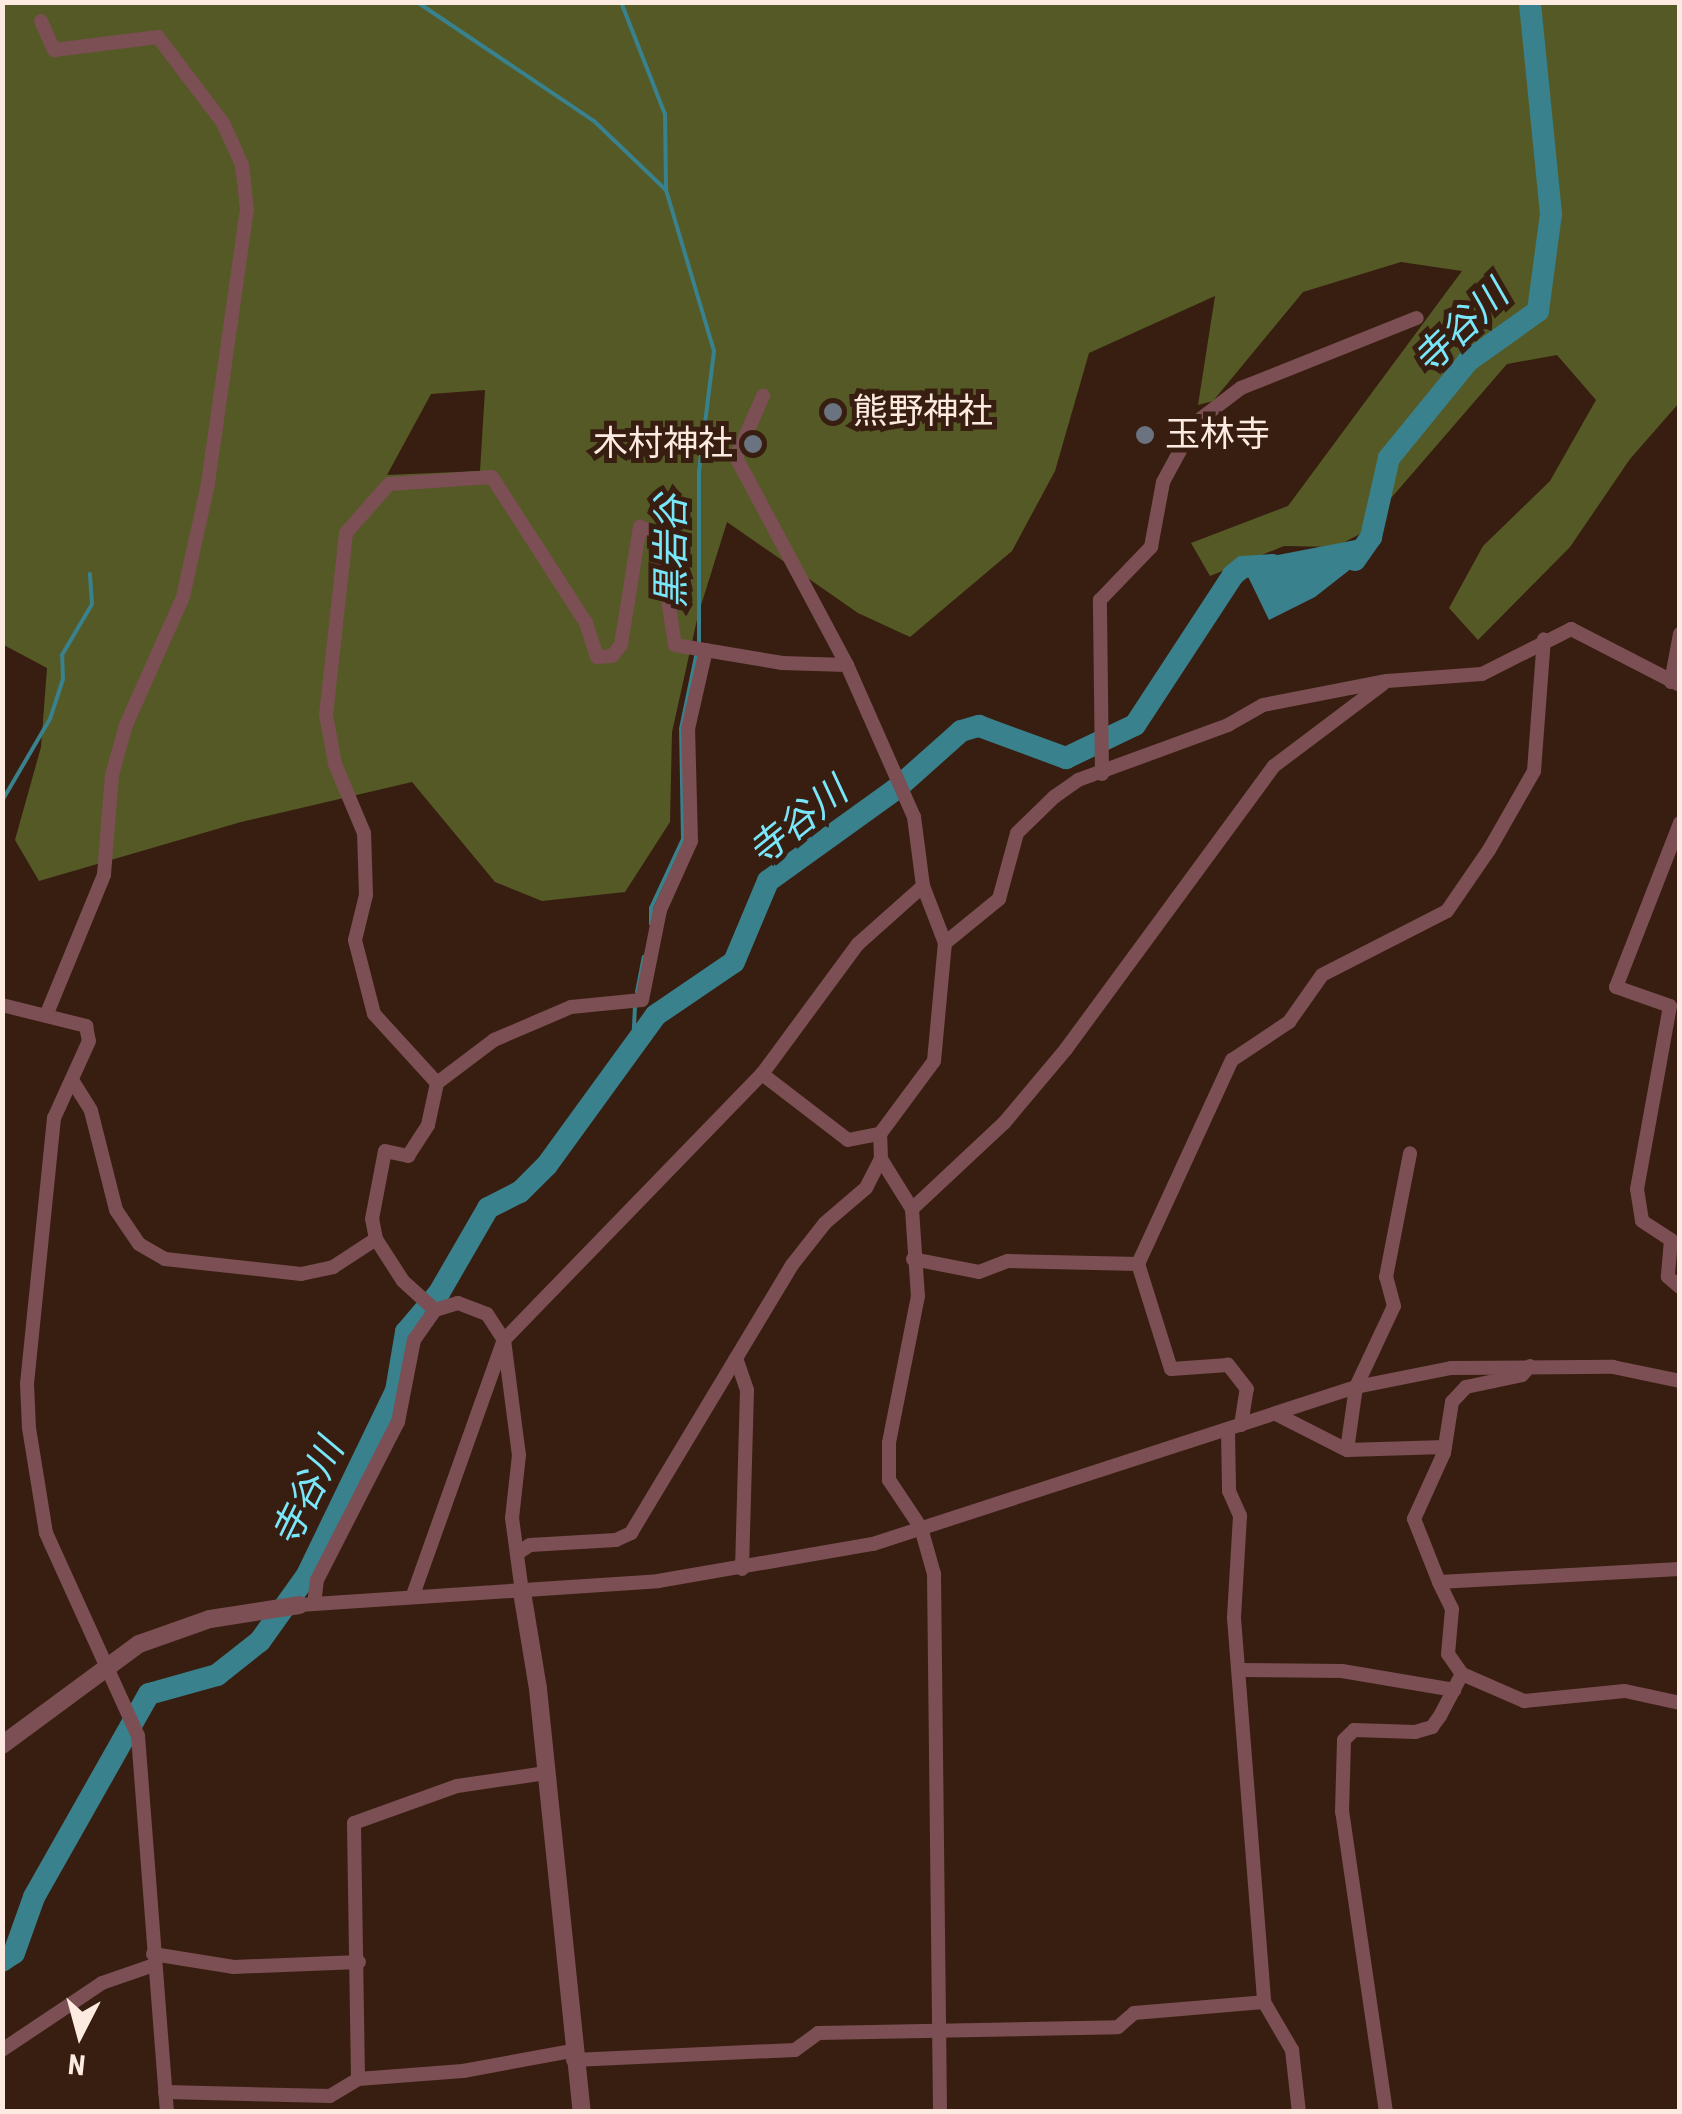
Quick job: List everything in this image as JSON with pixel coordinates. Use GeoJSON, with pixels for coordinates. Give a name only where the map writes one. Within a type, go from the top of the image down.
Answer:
{"type":"FeatureCollection","features":[{"type":"Feature","properties":{"kind":"street"},"geometry":{"type":"LineString","coordinates":[[41,21],[54,50],[158,37],[223,123],[242,165],[247,209],[190,570],[126,725],[112,775],[104,875],[46,1016]]}},
{"type":"Feature","properties":{"kind":"street"},"geometry":{"type":"LineString","coordinates":[[1102,774],[1100,747],[1106,668],[1100,600],[1150,547],[1163,482],[1195,423],[1241,388],[1416,318]]}},
{"type":"Feature","properties":{"kind":"street"},"geometry":{"type":"LineString","coordinates":[[518,1553],[530,1544],[616,1540],[631,1533],[792,1265],[824,1223],[866,1188],[881,1159],[880,1134],[934,1061],[945,944],[923,886],[902,786],[847,665],[736,456],[763,396]]}},
{"type":"Feature","properties":{"kind":"street"},"geometry":{"type":"LineString","coordinates":[[437,1083],[374,1014],[355,940],[366,895],[364,833],[335,764],[326,714],[346,533],[389,484],[492,476],[586,623],[597,657],[612,656],[621,644],[640,528],[658,534],[676,644],[782,663],[847,665]]}},
{"type":"Feature","properties":{"kind":"street"},"geometry":{"type":"LineString","coordinates":[[945,944],[998,899],[1017,833],[1078,780],[1102,774],[1263,705],[1388,681],[1482,674],[1544,639],[1571,629],[1675,684],[1680,634]]}},
{"type":"Feature","properties":{"kind":"street"},"geometry":{"type":"LineString","coordinates":[[1299,2112],[1292,2050],[1264,2002],[1238,1670],[1240,1516],[1229,1492],[1235,1428],[1247,1389],[1228,1365],[1170,1368],[1138,1264],[1232,1060],[1289,1022],[1322,976],[1448,912],[1489,850],[1534,771],[1544,639]]}},
{"type":"Feature","properties":{"kind":"street"},"geometry":{"type":"LineString","coordinates":[[435,1310],[376,1239],[372,1219],[385,1151],[408,1156],[428,1125],[437,1083],[494,1040],[571,1007],[635,1001],[660,910],[691,841],[688,730],[701,648]]}},
{"type":"Feature","properties":{"kind":"street"},"geometry":{"type":"LineString","coordinates":[[912,1208],[1004,1124],[1066,1048],[1274,766],[1388,681]]}},
{"type":"Feature","properties":{"kind":"street"},"geometry":{"type":"LineString","coordinates":[[1680,823],[1616,987],[1670,1006],[1638,1189],[1642,1221],[1671,1240],[1668,1277],[1680,1287]]}},
{"type":"Feature","properties":{"kind":"street"},"geometry":{"type":"LineString","coordinates":[[413,1595],[504,1340],[762,1074],[858,944],[923,886]]}},
{"type":"Feature","properties":{"kind":"street"},"geometry":{"type":"LineString","coordinates":[[2,1005],[86,1026],[89,1041],[54,1118],[49,1217],[28,1384],[30,1428],[46,1533],[138,1736],[167,2112]]}},
{"type":"Feature","properties":{"kind":"street"},"geometry":{"type":"LineString","coordinates":[[762,1074],[848,1140],[880,1134]]}},
{"type":"Feature","properties":{"kind":"street"},"geometry":{"type":"LineString","coordinates":[[72,1080],[91,1112],[116,1210],[139,1244],[166,1259],[301,1274],[333,1266],[376,1239]]}},
{"type":"Feature","properties":{"kind":"street"},"geometry":{"type":"LineString","coordinates":[[1347,1450],[1356,1387],[1394,1306],[1386,1276],[1410,1154]]}},
{"type":"Feature","properties":{"kind":"street"},"geometry":{"type":"LineString","coordinates":[[881,1159],[912,1208],[912,1259],[918,1296],[890,1443],[890,1480],[921,1528],[934,1574],[940,2112]]}},
{"type":"Feature","properties":{"kind":"street"},"geometry":{"type":"LineString","coordinates":[[912,1259],[978,1272],[1008,1261],[1138,1264]]}},
{"type":"Feature","properties":{"kind":"street"},"geometry":{"type":"LineString","coordinates":[[306,1605],[398,1422],[414,1340],[435,1310],[458,1304],[487,1314],[504,1340],[520,1456],[512,1518],[546,1774],[572,2056],[582,2112]]}},
{"type":"Feature","properties":{"kind":"street"},"geometry":{"type":"LineString","coordinates":[[736,1358],[747,1390],[742,1569]]}},
{"type":"Feature","properties":{"kind":"street"},"geometry":{"type":"LineString","coordinates":[[1530,1366],[1522,1375],[1458,1391],[1447,1416],[1445,1447],[1414,1519],[1452,1609],[1448,1654],[1462,1674],[1524,1701],[1625,1691],[1680,1703]]}},
{"type":"Feature","properties":{"kind":"street"},"geometry":{"type":"LineString","coordinates":[[2,1745],[103,1664],[176,1629],[268,1609],[413,1595],[522,1592],[742,1569],[921,1528],[1356,1387],[1451,1368],[1614,1367],[1680,1381]]}},
{"type":"Feature","properties":{"kind":"street"},"geometry":{"type":"LineString","coordinates":[[1276,1414],[1347,1450],[1445,1447]]}},
{"type":"Feature","properties":{"kind":"street"},"geometry":{"type":"LineString","coordinates":[[1439,1582],[1680,1569]]}},
{"type":"Feature","properties":{"kind":"street"},"geometry":{"type":"LineString","coordinates":[[1238,1670],[1342,1671],[1454,1690]]}},
{"type":"Feature","properties":{"kind":"street"},"geometry":{"type":"LineString","coordinates":[[1386,2112],[1342,1812],[1344,1740],[1354,1730],[1432,1727],[1462,1674]]}},
{"type":"Feature","properties":{"kind":"street"},"geometry":{"type":"LineString","coordinates":[[358,2079],[354,1823],[457,1786],[546,1774]]}},
{"type":"Feature","properties":{"kind":"street"},"geometry":{"type":"LineString","coordinates":[[2,2050],[102,1983],[153,1959],[234,1966],[358,1962]]}},
{"type":"Feature","properties":{"kind":"street"},"geometry":{"type":"LineString","coordinates":[[165,2092],[330,2096],[358,2079],[463,2071],[572,2056],[795,2050],[818,2033],[1118,2027],[1134,2012],[1264,2002]]}},
{"type":"Feature","properties":{"kind":"green space"},"geometry":{"type":"Polygon","coordinates":[[[2,3],[1679,3],[1679,403],[1630,459],[1570,547],[1478,640],[1449,608],[1483,546],[1550,481],[1596,400],[1557,355],[1507,364],[1360,534],[1335,547],[1284,546],[1210,576],[1191,543],[1288,506],[1462,271],[1401,262],[1303,292],[1213,401],[1198,405],[1215,296],[1089,353],[1055,471],[1012,551],[910,637],[858,613],[727,522],[698,615],[672,732],[670,822],[625,892],[542,901],[495,882],[412,782],[241,822],[39,881],[15,840],[41,747],[47,668],[2,644],[2,3]],[[485,390],[431,394],[387,475],[480,471],[485,390]]]}},
{"type":"Feature","properties":{"kind":"water"},"geometry":{"type":"Polygon","coordinates":[[[1371,537],[1366,557],[1315,597],[1269,620],[1241,562],[1371,537]]]}},
{"type":"Feature","properties":{"kind":"waterway"},"geometry":{"type":"LineString","coordinates":[[417,2],[594,121],[666,190]]}},
{"type":"Feature","properties":{"kind":"waterway","name":"黒岩谷"},"geometry":{"type":"LineString","coordinates":[[621,2],[665,114],[666,190],[714,351],[699,471],[699,643]]}},
{"type":"Feature","properties":{"kind":"waterway","name":"寺谷川"},"geometry":{"type":"LineString","coordinates":[[1355,560],[1371,537],[1389,458],[1468,361],[1538,311],[1551,214],[1530,2]]}},
{"type":"Feature","properties":{"kind":"waterway","name":"寺谷川"},"geometry":{"type":"LineString","coordinates":[[2,1961],[14,1953],[34,1897],[149,1694],[217,1675],[260,1641],[307,1575],[396,1391],[406,1332],[439,1293],[488,1208],[520,1192],[547,1165],[656,1015],[734,962],[768,881],[896,789],[961,731],[979,726],[1066,758],[1135,725],[1233,575],[1243,567],[1273,565]]}},
{"type":"Feature","properties":{"kind":"waterway"},"geometry":{"type":"LineString","coordinates":[[2,801],[50,719],[63,679],[62,655],[92,604],[90,574]]}},
{"type":"Feature","properties":{"kind":"waterway","name":"黒岩谷"},"geometry":{"type":"LineString","coordinates":[[651,924],[651,908],[683,839],[681,729],[697,652]]}},
{"type":"Feature","properties":{"kind":"waterway","name":"黒岩谷"},"geometry":{"type":"LineString","coordinates":[[637,992],[644,957]]}},
{"type":"Feature","properties":{"kind":"waterway","name":"黒岩谷"},"geometry":{"type":"LineString","coordinates":[[633,1047],[635,1006]]}},
{"type":"Feature","properties":{"kind":"place","name":"熊野神社"},"geometry":{"type":"Point","coordinates":[833,412]}},
{"type":"Feature","properties":{"kind":"place","name":"玉林寺"},"geometry":{"type":"Point","coordinates":[1145,435]}},
{"type":"Feature","properties":{"kind":"place","name":"木村神社"},"geometry":{"type":"Point","coordinates":[753,444]}}]}
